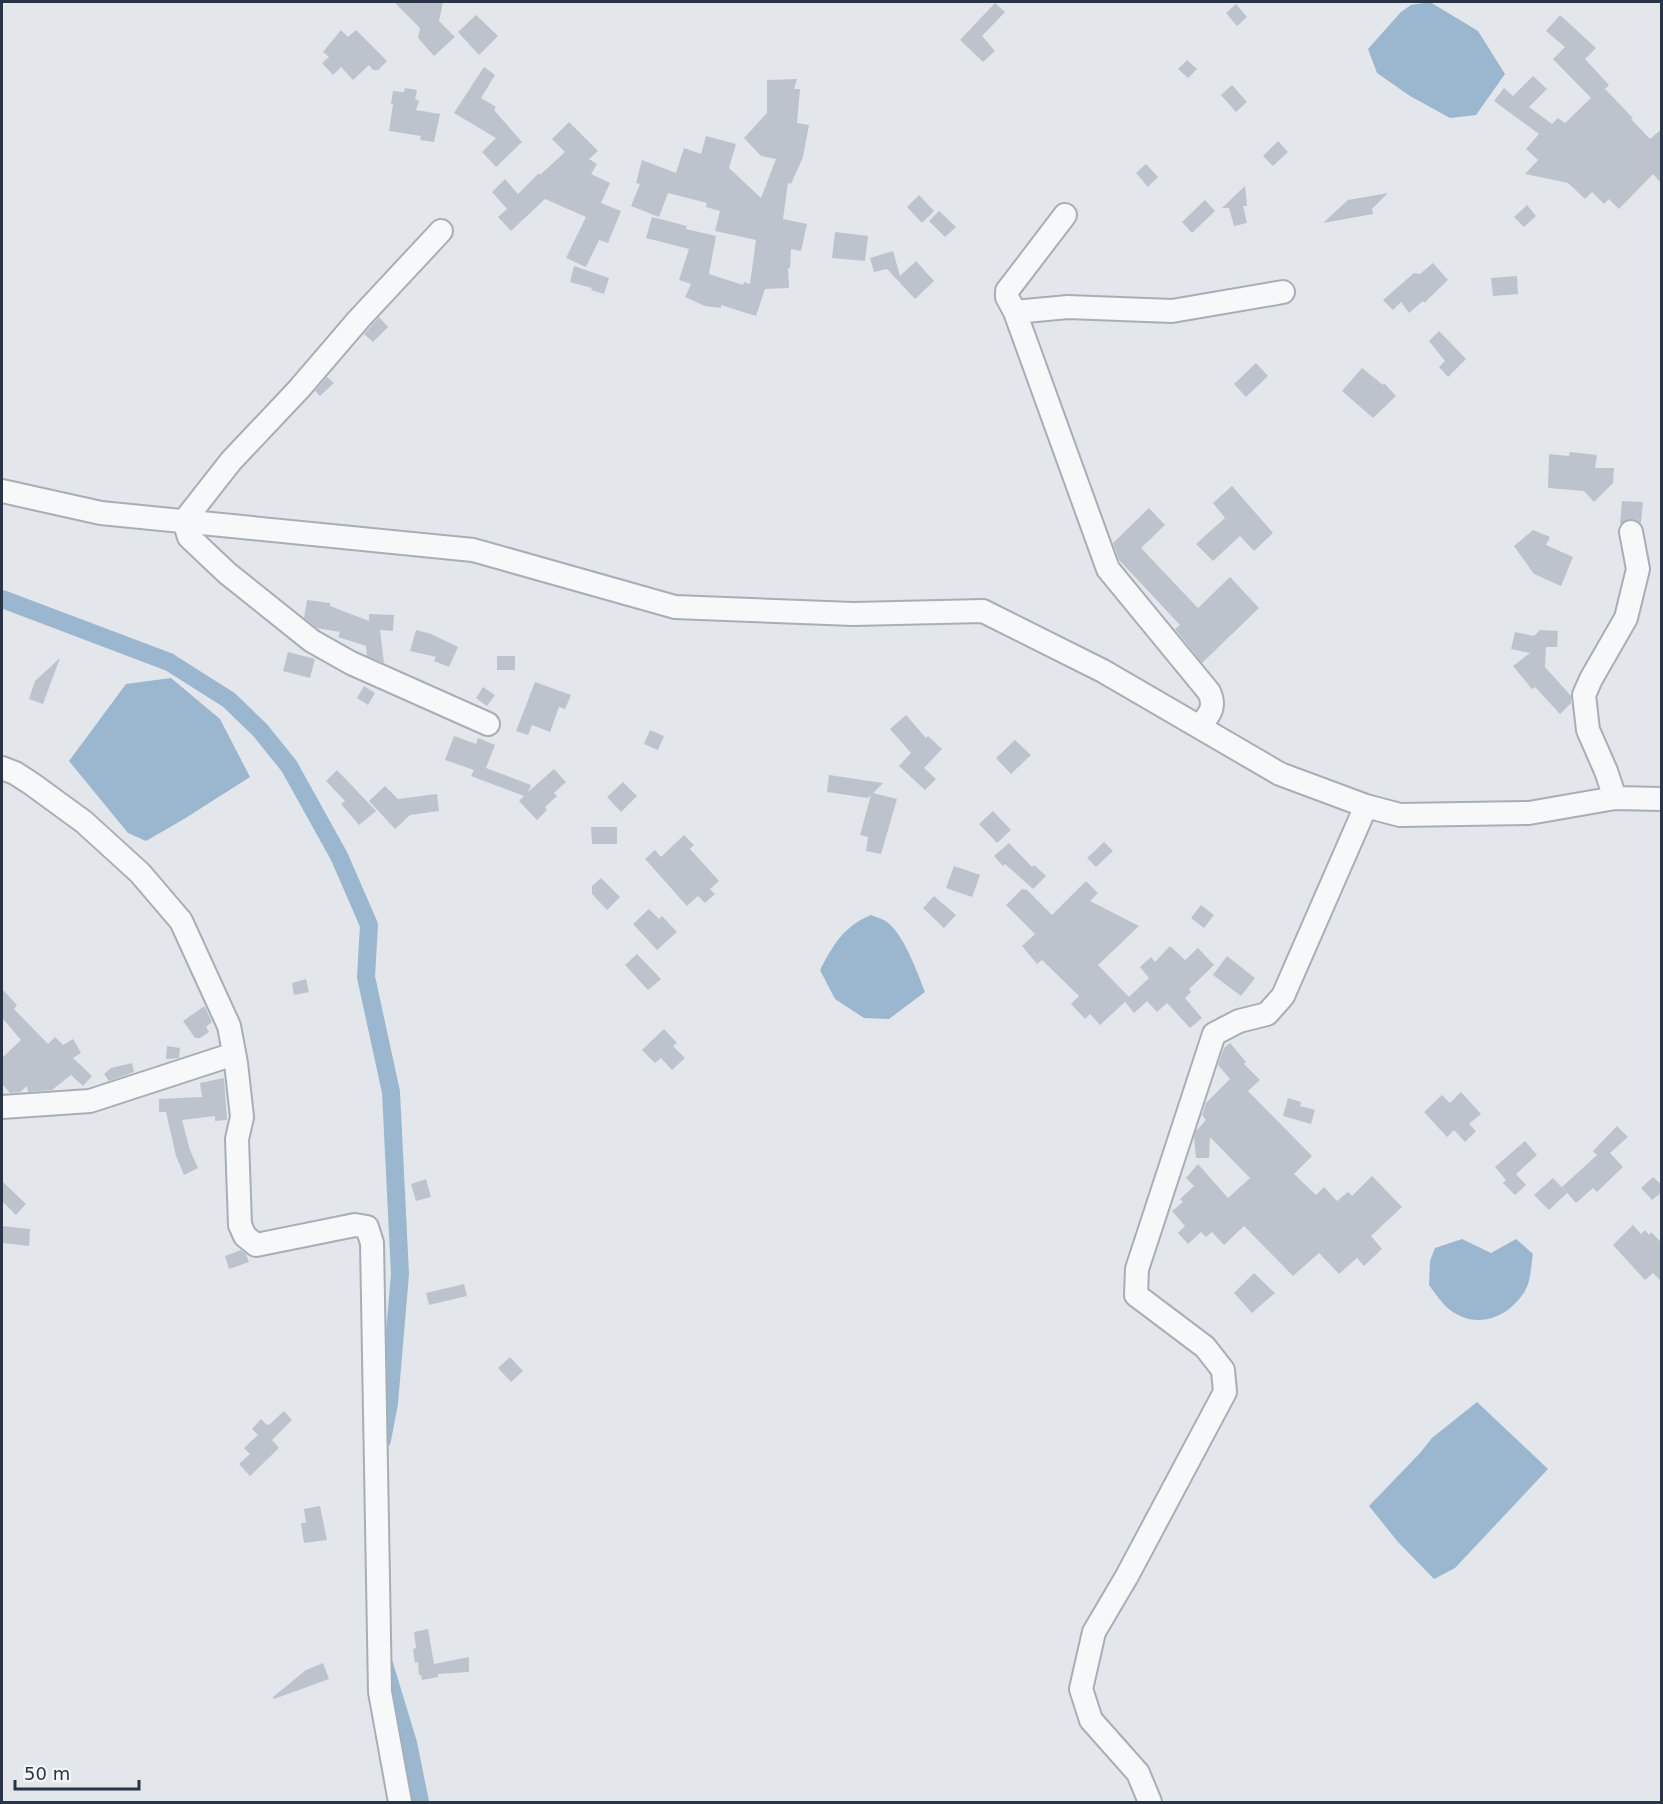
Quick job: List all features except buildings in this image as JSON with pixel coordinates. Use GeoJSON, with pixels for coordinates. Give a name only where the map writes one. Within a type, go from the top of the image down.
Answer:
{"type":"FeatureCollection","features":[{"type":"Feature","properties":{"kind":"street"},"geometry":{"type":"LineString","coordinates":[[1065,215],[1007,291],[1007,297],[1015,312],[1108,569],[1209,692],[1213,701],[1212,710],[1200,726]]}},
{"type":"Feature","properties":{"kind":"street"},"geometry":{"type":"LineString","coordinates":[[184,521],[231,460],[441,231]]}},
{"type":"Feature","properties":{"kind":"street"},"geometry":{"type":"LineString","coordinates":[[1015,312],[1068,307],[1172,311],[1283,292]]}},
{"type":"Feature","properties":{"kind":"street"},"geometry":{"type":"LineString","coordinates":[[2,491],[101,513],[473,550],[675,607],[853,614],[983,612],[1103,672],[1280,774],[1366,806],[1400,815],[1529,813],[1615,798],[1662,799]]}},
{"type":"Feature","properties":{"kind":"street"},"geometry":{"type":"LineString","coordinates":[[184,521],[189,537],[226,573],[312,641],[351,663],[488,724]]}},
{"type":"Feature","properties":{"kind":"street"},"geometry":{"type":"LineString","coordinates":[[1615,798],[1588,730],[1584,695],[1626,618],[1638,569],[1631,532]]}},
{"type":"Feature","properties":{"kind":"street"},"geometry":{"type":"LineString","coordinates":[[2,768],[32,784],[84,822],[140,873],[181,921],[229,1026],[242,1117],[237,1139],[240,1225],[245,1236],[256,1245],[355,1225],[367,1227],[372,1243],[380,1692],[400,1803]]}},
{"type":"Feature","properties":{"kind":"street"},"geometry":{"type":"LineString","coordinates":[[1150,1803],[1138,1773],[1090,1720],[1081,1689],[1094,1632],[1127,1576],[1225,1392],[1223,1370],[1205,1347],[1136,1295],[1137,1269],[1214,1034],[1239,1021],[1267,1014],[1283,996],[1366,806]]}},
{"type":"Feature","properties":{"kind":"street"},"geometry":{"type":"LineString","coordinates":[[2,1107],[90,1101],[234,1054]]}},
{"type":"Feature","properties":{"kind":"water"},"geometry":{"type":"Polygon","coordinates":[[[1430,2],[1478,31],[1505,74],[1476,115],[1450,118],[1410,96],[1377,73],[1368,49],[1401,12],[1411,5],[1430,2]]]}},
{"type":"Feature","properties":{"kind":"water"},"geometry":{"type":"Polygon","coordinates":[[[171,678],[220,719],[250,777],[146,841],[128,833],[69,761],[126,684],[171,678]]]}},
{"type":"Feature","properties":{"kind":"water"},"geometry":{"type":"Polygon","coordinates":[[[871,915],[884,920],[897,933],[909,953],[925,992],[889,1019],[864,1018],[835,999],[820,970],[840,937],[853,925],[871,915]]]}},
{"type":"Feature","properties":{"kind":"water"},"geometry":{"type":"Polygon","coordinates":[[[1462,1239],[1491,1253],[1516,1239],[1533,1254],[1530,1278],[1525,1291],[1510,1308],[1501,1314],[1481,1320],[1460,1316],[1447,1308],[1429,1285],[1430,1261],[1435,1248],[1462,1239]]]}},
{"type":"Feature","properties":{"kind":"water"},"geometry":{"type":"Polygon","coordinates":[[[1477,1402],[1548,1469],[1455,1568],[1434,1579],[1398,1542],[1369,1506],[1432,1438],[1477,1402]]]}},
{"type":"Feature","properties":{"kind":"waterway"},"geometry":{"type":"LineString","coordinates":[[2,599],[169,662],[229,700],[260,730],[289,766],[339,856],[369,925],[366,977],[391,1092],[400,1274],[389,1403],[382,1440]]}},
{"type":"Feature","properties":{"kind":"waterway"},"geometry":{"type":"LineString","coordinates":[[384,1664],[408,1743],[420,1802]]}}]}
